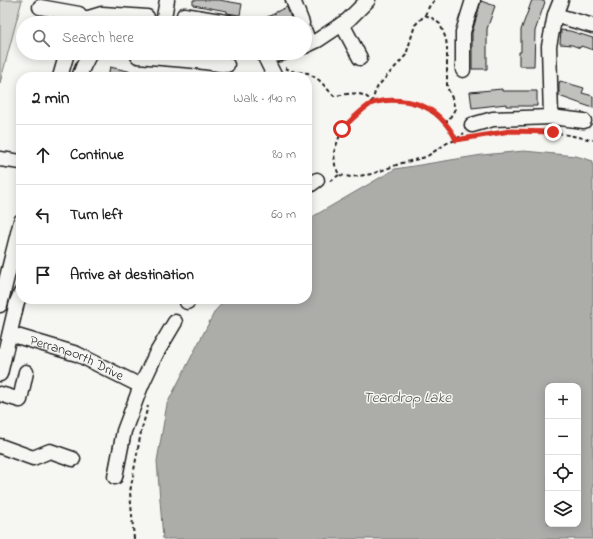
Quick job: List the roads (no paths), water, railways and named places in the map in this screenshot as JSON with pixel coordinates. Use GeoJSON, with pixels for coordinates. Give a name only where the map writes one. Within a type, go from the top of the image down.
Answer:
{"type":"FeatureCollection","features":[{"type":"Feature","properties":{"kind":"street"},"geometry":{"type":"LineString","coordinates":[[165,16],[167,0]]}},
{"type":"Feature","properties":{"kind":"street"},"geometry":{"type":"LineString","coordinates":[[293,0],[299,16]]}},
{"type":"Feature","properties":{"kind":"street"},"geometry":{"type":"LineString","coordinates":[[312,40],[318,40],[348,20],[368,0]]}},
{"type":"Feature","properties":{"kind":"street"},"geometry":{"type":"LineString","coordinates":[[463,70],[463,32],[473,0]]}},
{"type":"Feature","properties":{"kind":"street"},"geometry":{"type":"LineString","coordinates":[[551,117],[549,46],[555,15],[561,0]]}},
{"type":"Feature","properties":{"kind":"street"},"geometry":{"type":"LineString","coordinates":[[40,7],[79,14],[80,16]]}},
{"type":"Feature","properties":{"kind":"street"},"geometry":{"type":"LineString","coordinates":[[97,16],[102,14],[132,16]]}},
{"type":"Feature","properties":{"kind":"street"},"geometry":{"type":"LineString","coordinates":[[184,15],[190,16]]}},
{"type":"Feature","properties":{"kind":"street"},"geometry":{"type":"LineString","coordinates":[[555,15],[593,26]]}},
{"type":"Feature","properties":{"kind":"street"},"geometry":{"type":"LineString","coordinates":[[342,24],[360,58]]}},
{"type":"Feature","properties":{"kind":"street"},"geometry":{"type":"LineString","coordinates":[[61,72],[65,60]]}},
{"type":"Feature","properties":{"kind":"street"},"geometry":{"type":"LineString","coordinates":[[81,72],[86,60]]}},
{"type":"Feature","properties":{"kind":"street"},"geometry":{"type":"LineString","coordinates":[[209,60],[228,65]]}},
{"type":"Feature","properties":{"kind":"street"},"geometry":{"type":"LineString","coordinates":[[272,60],[274,72]]}},
{"type":"Feature","properties":{"kind":"street"},"geometry":{"type":"LineString","coordinates":[[474,133],[493,119],[551,117],[584,121]]}},
{"type":"Feature","properties":{"kind":"street"},"geometry":{"type":"LineString","coordinates":[[0,159],[16,161]]}},
{"type":"Feature","properties":{"kind":"street"},"geometry":{"type":"LineString","coordinates":[[0,305],[15,269]]}},
{"type":"Feature","properties":{"kind":"street"},"geometry":{"type":"LineString","coordinates":[[0,374],[17,304]]}},
{"type":"Feature","properties":{"kind":"street","name":"Perranporth Drive"},"geometry":{"type":"LineString","coordinates":[[115,477],[124,431],[141,386],[156,354],[175,322]]}},
{"type":"Feature","properties":{"kind":"street","name":"Perranporth Drive"},"geometry":{"type":"LineString","coordinates":[[10,334],[77,354],[141,386]]}},
{"type":"Feature","properties":{"kind":"street"},"geometry":{"type":"LineString","coordinates":[[0,394],[20,400],[26,372]]}},
{"type":"Feature","properties":{"kind":"street"},"geometry":{"type":"LineString","coordinates":[[0,446],[33,458],[50,451],[73,459]]}},
{"type":"Feature","properties":{"kind":"water","name":"Teardrop Lake"},"geometry":{"type":"Polygon","coordinates":[[[524,151],[576,156],[593,161],[593,539],[163,539],[157,461],[167,404],[215,311],[221,304],[312,304],[312,217],[395,169],[482,155],[524,151]]]}}]}
